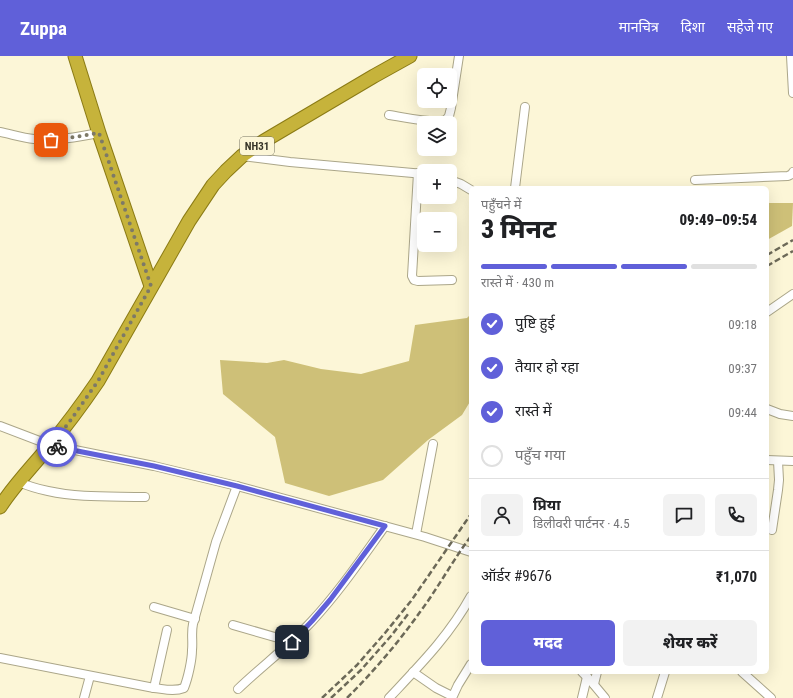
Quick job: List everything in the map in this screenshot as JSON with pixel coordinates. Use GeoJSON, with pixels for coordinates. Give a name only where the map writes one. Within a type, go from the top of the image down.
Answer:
{"type":"FeatureCollection","features":[{"type":"Feature","properties":{"kind":"highway"},"geometry":{"type":"LineString","coordinates":[[75,56],[99,133],[151,286]]}},
{"type":"Feature","properties":{"kind":"highway","name":"NH31"},"geometry":{"type":"LineString","coordinates":[[0,507],[6,497],[68,424],[98,381],[189,221],[226,170],[242,156],[271,137],[402,58]]}},
{"type":"Feature","properties":{"kind":"street"},"geometry":{"type":"LineString","coordinates":[[389,115],[442,122],[446,120],[449,116],[451,108],[459,56]]}},
{"type":"Feature","properties":{"kind":"street"},"geometry":{"type":"LineString","coordinates":[[792,56],[793,93]]}},
{"type":"Feature","properties":{"kind":"street"},"geometry":{"type":"LineString","coordinates":[[515,186],[525,107]]}},
{"type":"Feature","properties":{"kind":"street"},"geometry":{"type":"LineString","coordinates":[[0,132],[34,139],[51,140],[99,133]]}},
{"type":"Feature","properties":{"kind":"street"},"geometry":{"type":"LineString","coordinates":[[242,156],[369,170],[417,173]]}},
{"type":"Feature","properties":{"kind":"street"},"geometry":{"type":"LineString","coordinates":[[695,180],[788,176],[793,172]]}},
{"type":"Feature","properties":{"kind":"street"},"geometry":{"type":"LineString","coordinates":[[457,183],[469,189]]}},
{"type":"Feature","properties":{"kind":"street"},"geometry":{"type":"LineString","coordinates":[[418,204],[412,276],[414,280],[418,281],[452,280]]}},
{"type":"Feature","properties":{"kind":"street"},"geometry":{"type":"LineString","coordinates":[[769,311],[793,294]]}},
{"type":"Feature","properties":{"kind":"street"},"geometry":{"type":"LineString","coordinates":[[769,410],[780,414],[793,416]]}},
{"type":"Feature","properties":{"kind":"street"},"geometry":{"type":"LineString","coordinates":[[0,426],[50,445],[154,466],[237,486],[416,534],[469,551]]}},
{"type":"Feature","properties":{"kind":"street"},"geometry":{"type":"LineString","coordinates":[[416,534],[433,444]]}},
{"type":"Feature","properties":{"kind":"street"},"geometry":{"type":"LineString","coordinates":[[769,460],[793,461]]}},
{"type":"Feature","properties":{"kind":"street"},"geometry":{"type":"LineString","coordinates":[[772,530],[779,480],[778,461]]}},
{"type":"Feature","properties":{"kind":"street"},"geometry":{"type":"LineString","coordinates":[[19,482],[48,491],[82,496],[144,497]]}},
{"type":"Feature","properties":{"kind":"street"},"geometry":{"type":"LineString","coordinates":[[0,658],[154,688],[179,690],[184,688],[192,652],[192,635],[195,618],[216,542],[237,486]]}},
{"type":"Feature","properties":{"kind":"street"},"geometry":{"type":"LineString","coordinates":[[238,689],[292,642],[312,621],[330,600],[385,526]]}},
{"type":"Feature","properties":{"kind":"street"},"geometry":{"type":"LineString","coordinates":[[389,698],[443,639],[469,599]]}},
{"type":"Feature","properties":{"kind":"street"},"geometry":{"type":"LineString","coordinates":[[154,606],[195,618]]}},
{"type":"Feature","properties":{"kind":"street"},"geometry":{"type":"LineString","coordinates":[[233,625],[292,642]]}},
{"type":"Feature","properties":{"kind":"street"},"geometry":{"type":"LineString","coordinates":[[154,688],[167,630]]}},
{"type":"Feature","properties":{"kind":"street"},"geometry":{"type":"LineString","coordinates":[[414,672],[436,688],[452,697],[469,667]]}},
{"type":"Feature","properties":{"kind":"street"},"geometry":{"type":"LineString","coordinates":[[584,674],[605,698]]}},
{"type":"Feature","properties":{"kind":"street"},"geometry":{"type":"LineString","coordinates":[[582,698],[584,674]]}},
{"type":"Feature","properties":{"kind":"street"},"geometry":{"type":"LineString","coordinates":[[594,684],[596,674]]}},
{"type":"Feature","properties":{"kind":"street"},"geometry":{"type":"LineString","coordinates":[[657,698],[664,674]]}},
{"type":"Feature","properties":{"kind":"street"},"geometry":{"type":"LineString","coordinates":[[744,674],[762,695],[771,698]]}},
{"type":"Feature","properties":{"kind":"street"},"geometry":{"type":"LineString","coordinates":[[84,698],[90,676]]}},
{"type":"Feature","properties":{"kind":"shaded area"},"geometry":{"type":"Polygon","coordinates":[[[769,203],[793,203],[792,226],[769,239],[769,203]]]}},
{"type":"Feature","properties":{"kind":"shaded area"},"geometry":{"type":"Polygon","coordinates":[[[469,316],[469,403],[462,415],[428,440],[383,480],[329,496],[285,483],[275,437],[223,394],[220,360],[267,363],[284,360],[321,369],[361,374],[409,361],[415,325],[467,318],[469,316]]]}},
{"type":"Feature","properties":{"kind":"railway"},"geometry":{"type":"LineString","coordinates":[[769,254],[793,240]]}},
{"type":"Feature","properties":{"kind":"railway"},"geometry":{"type":"LineString","coordinates":[[769,265],[793,251]]}},
{"type":"Feature","properties":{"kind":"railway"},"geometry":{"type":"LineString","coordinates":[[322,698],[357,665],[411,601],[469,517]]}},
{"type":"Feature","properties":{"kind":"railway"},"geometry":{"type":"LineString","coordinates":[[347,698],[403,635],[427,603],[469,539]]}},
{"type":"Feature","properties":{"kind":"railway"},"geometry":{"type":"LineString","coordinates":[[331,698],[361,670],[408,614]]}},
{"type":"Feature","properties":{"kind":"way so far"},"geometry":{"type":"LineString","coordinates":[[51,140],[99,133],[151,286],[98,381],[68,424],[50,445],[57,447]]}},
{"type":"Feature","properties":{"kind":"route"},"geometry":{"type":"LineString","coordinates":[[57,447],[154,466],[237,486],[385,526],[330,600],[292,642]]}}]}
